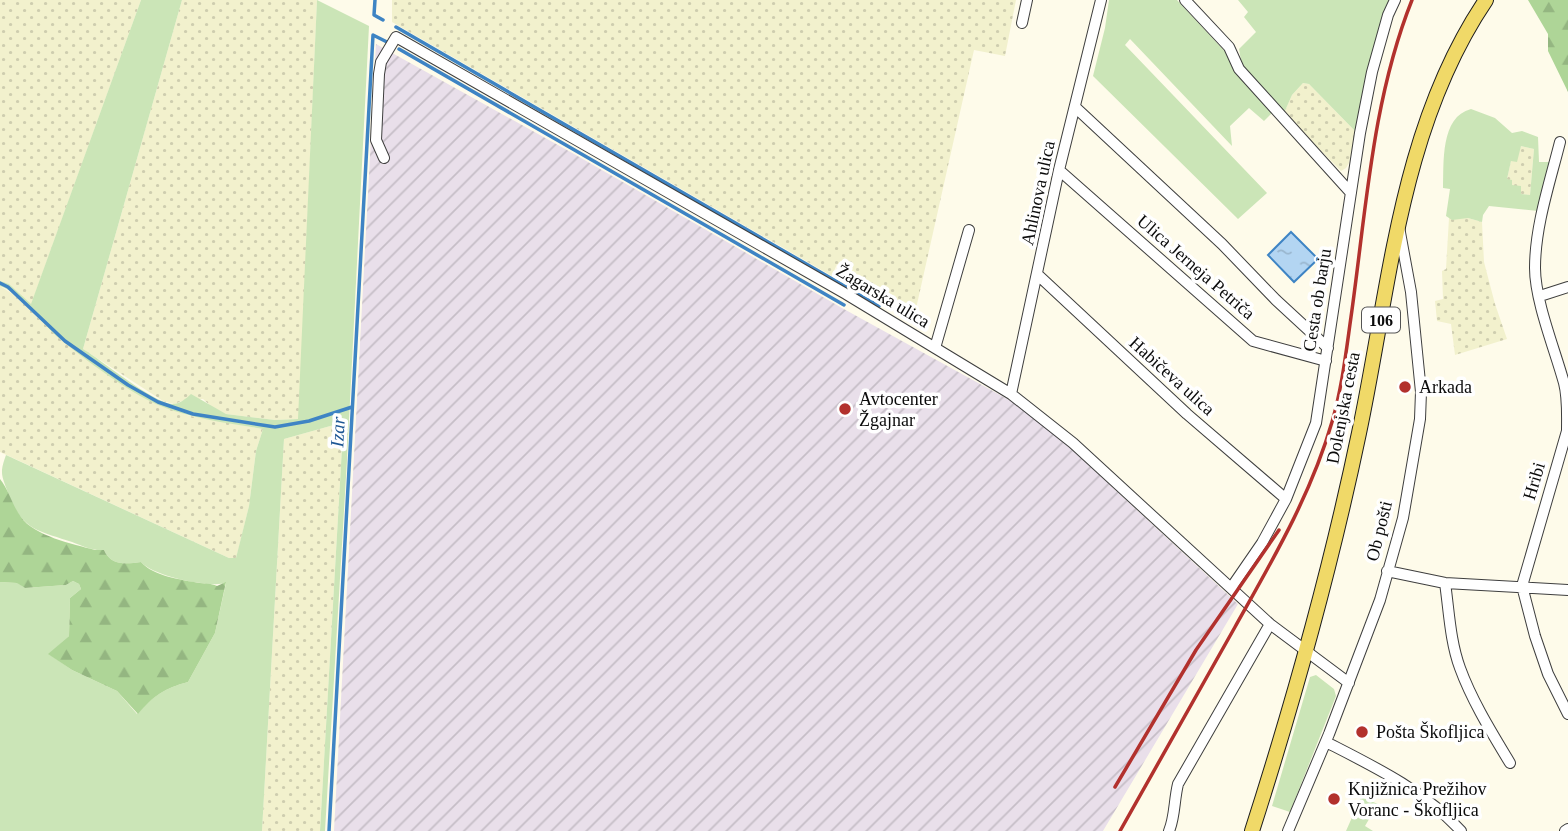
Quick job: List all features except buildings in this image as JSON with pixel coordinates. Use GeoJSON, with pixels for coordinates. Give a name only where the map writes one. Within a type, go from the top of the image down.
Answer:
{"type":"FeatureCollection","features":[{"type":"Feature","properties":{"kind":"main road","name":"Dolenjska cesta"},"geometry":{"type":"LineString","coordinates":[[1252,831],[1324,583],[1356,446],[1408,182],[1436,93],[1486,0]]}},
{"type":"Feature","properties":{"kind":"street"},"geometry":{"type":"LineString","coordinates":[[1022,23],[1027,0]]}},
{"type":"Feature","properties":{"kind":"street","name":"Ahlinova ulica"},"geometry":{"type":"LineString","coordinates":[[1011,394],[1059,170],[1101,0]]}},
{"type":"Feature","properties":{"kind":"street"},"geometry":{"type":"LineString","coordinates":[[1185,0],[1229,47],[1239,69],[1351,193]]}},
{"type":"Feature","properties":{"kind":"street","name":"Cesta ob barju"},"geometry":{"type":"LineString","coordinates":[[1231,588],[1262,543],[1286,499],[1316,423],[1372,72],[1388,15],[1395,0]]}},
{"type":"Feature","properties":{"kind":"street","name":"Žagarska ulica"},"geometry":{"type":"LineString","coordinates":[[384,158],[376,140],[379,74],[381,62],[396,37],[1011,394],[1073,443],[1270,624],[1349,683]]}},
{"type":"Feature","properties":{"kind":"street"},"geometry":{"type":"LineString","coordinates":[[1075,107],[1222,244],[1276,300],[1328,348]]}},
{"type":"Feature","properties":{"kind":"street","name":"Hribi"},"geometry":{"type":"LineString","coordinates":[[1522,586],[1567,431],[1566,383],[1553,350],[1535,270],[1537,242],[1560,142]]}},
{"type":"Feature","properties":{"kind":"street","name":"Ulica Jerneja Petriča"},"geometry":{"type":"LineString","coordinates":[[1059,170],[1253,341],[1326,360]]}},
{"type":"Feature","properties":{"kind":"street","name":"Ob pošti"},"geometry":{"type":"LineString","coordinates":[[1288,831],[1380,600],[1403,518],[1420,419],[1421,392],[1411,292],[1399,225]]}},
{"type":"Feature","properties":{"kind":"street"},"geometry":{"type":"LineString","coordinates":[[935,348],[969,230]]}},
{"type":"Feature","properties":{"kind":"street","name":"Habičeva ulica"},"geometry":{"type":"LineString","coordinates":[[1038,275],[1187,414],[1286,499]]}},
{"type":"Feature","properties":{"kind":"street"},"geometry":{"type":"LineString","coordinates":[[1540,296],[1568,287]]}},
{"type":"Feature","properties":{"kind":"street"},"geometry":{"type":"LineString","coordinates":[[1387,571],[1445,583],[1568,590]]}},
{"type":"Feature","properties":{"kind":"street"},"geometry":{"type":"LineString","coordinates":[[1445,583],[1459,667],[1510,764]]}},
{"type":"Feature","properties":{"kind":"street"},"geometry":{"type":"LineString","coordinates":[[1522,586],[1548,674],[1568,714]]}},
{"type":"Feature","properties":{"kind":"street"},"geometry":{"type":"LineString","coordinates":[[1171,827],[1178,784],[1270,624]]}},
{"type":"Feature","properties":{"kind":"street"},"geometry":{"type":"LineString","coordinates":[[1325,742],[1381,771],[1448,817],[1461,831]]}},
{"type":"Feature","properties":{"kind":"shaded area"},"geometry":{"type":"Polygon","coordinates":[[[376,44],[1011,401],[1054,433],[1238,604],[1103,831],[334,831],[376,44]]]}},
{"type":"Feature","properties":{"kind":"green space"},"geometry":{"type":"Polygon","coordinates":[[[0,0],[141,0],[31,305],[9,284],[0,281],[0,0]]]}},
{"type":"Feature","properties":{"kind":"green space"},"geometry":{"type":"Polygon","coordinates":[[[141,0],[182,0],[83,349],[163,402],[177,403],[191,394],[226,414],[275,420],[298,419],[317,0],[369,26],[325,831],[320,831],[343,430],[341,423],[284,439],[262,831],[0,831],[0,582],[18,583],[25,588],[66,585],[73,581],[79,584],[81,589],[70,598],[69,636],[49,654],[72,670],[117,691],[137,714],[160,694],[188,682],[215,633],[226,583],[207,584],[169,576],[141,562],[119,563],[111,559],[104,550],[88,548],[39,531],[24,521],[12,503],[2,476],[6,455],[229,558],[236,558],[249,506],[256,451],[263,429],[196,417],[146,399],[82,356],[53,333],[16,295],[0,286],[0,281],[9,284],[31,304],[141,0]]]}},
{"type":"Feature","properties":{"kind":"green space"},"geometry":{"type":"Polygon","coordinates":[[[182,0],[317,0],[299,419],[275,420],[226,414],[214,409],[203,399],[174,404],[163,401],[83,349],[182,0]]]}},
{"type":"Feature","properties":{"kind":"green space"},"geometry":{"type":"Polygon","coordinates":[[[392,0],[1016,0],[1005,56],[974,50],[913,322],[859,291],[863,287],[837,264],[832,276],[392,22],[392,0]]]}},
{"type":"Feature","properties":{"kind":"green space"},"geometry":{"type":"Polygon","coordinates":[[[1109,0],[1177,0],[1232,59],[1273,112],[1264,121],[1249,108],[1230,126],[1232,146],[1130,39],[1125,45],[1267,193],[1238,219],[1093,76],[1109,0]]]}},
{"type":"Feature","properties":{"kind":"green space"},"geometry":{"type":"Polygon","coordinates":[[[1238,0],[1390,0],[1356,132],[1309,84],[1303,83],[1292,95],[1284,113],[1242,66],[1239,49],[1256,32],[1244,17],[1248,12],[1238,0]]]}},
{"type":"Feature","properties":{"kind":"green space"},"geometry":{"type":"Polygon","coordinates":[[[1528,0],[1568,0],[1568,92],[1548,51],[1548,34],[1528,0]]]}},
{"type":"Feature","properties":{"kind":"green space"},"geometry":{"type":"Polygon","coordinates":[[[1303,83],[1309,84],[1356,132],[1349,163],[1341,171],[1284,113],[1292,95],[1303,83]]]}},
{"type":"Feature","properties":{"kind":"green space"},"geometry":{"type":"Polygon","coordinates":[[[1471,109],[1495,118],[1512,133],[1522,131],[1538,137],[1539,162],[1549,162],[1538,211],[1489,206],[1482,222],[1468,218],[1452,220],[1446,216],[1450,189],[1443,188],[1444,154],[1449,131],[1461,114],[1471,109]],[[1521,146],[1517,162],[1511,161],[1507,179],[1512,180],[1512,185],[1521,186],[1521,194],[1530,195],[1534,149],[1521,146]]]}},
{"type":"Feature","properties":{"kind":"green space"},"geometry":{"type":"Polygon","coordinates":[[[1521,146],[1534,149],[1530,195],[1520,194],[1507,179],[1511,161],[1521,146]]]}},
{"type":"Feature","properties":{"kind":"green space"},"geometry":{"type":"Polygon","coordinates":[[[1449,218],[1468,218],[1482,222],[1484,262],[1507,339],[1455,355],[1451,324],[1437,321],[1435,301],[1443,299],[1442,271],[1446,269],[1449,218]]]}},
{"type":"Feature","properties":{"kind":"green space"},"geometry":{"type":"Polygon","coordinates":[[[0,286],[13,294],[60,339],[128,388],[158,405],[190,416],[263,429],[256,451],[249,506],[236,559],[0,452],[0,286]]]}},
{"type":"Feature","properties":{"kind":"green space"},"geometry":{"type":"Polygon","coordinates":[[[341,423],[343,430],[320,831],[262,831],[284,439],[341,423]]]}},
{"type":"Feature","properties":{"kind":"green space"},"geometry":{"type":"Polygon","coordinates":[[[0,479],[21,517],[44,534],[76,545],[104,550],[111,559],[120,563],[141,562],[168,577],[217,586],[226,582],[215,633],[188,682],[160,694],[138,714],[117,691],[72,670],[48,654],[69,636],[70,598],[81,589],[79,584],[73,581],[66,585],[25,588],[17,583],[0,582],[0,479]]]}},
{"type":"Feature","properties":{"kind":"green space"},"geometry":{"type":"Polygon","coordinates":[[[1316,675],[1334,689],[1336,696],[1290,812],[1272,806],[1310,677],[1316,675]]]}},
{"type":"Feature","properties":{"kind":"green space"},"geometry":{"type":"Polygon","coordinates":[[[1361,797],[1378,804],[1365,826],[1373,831],[1346,831],[1361,797]]]}},
{"type":"Feature","properties":{"kind":"water"},"geometry":{"type":"Polygon","coordinates":[[[1291,232],[1318,259],[1294,282],[1268,255],[1291,232]]]}},
{"type":"Feature","properties":{"kind":"waterway","name":"Izar"},"geometry":{"type":"LineString","coordinates":[[375,0],[374,15],[383,20]]}},
{"type":"Feature","properties":{"kind":"waterway"},"geometry":{"type":"LineString","coordinates":[[396,27],[879,306]]}},
{"type":"Feature","properties":{"kind":"waterway","name":"Izar"},"geometry":{"type":"LineString","coordinates":[[329,831],[373,35],[387,42]]}},
{"type":"Feature","properties":{"kind":"waterway"},"geometry":{"type":"LineString","coordinates":[[399,49],[844,305]]}},
{"type":"Feature","properties":{"kind":"waterway"},"geometry":{"type":"LineString","coordinates":[[0,283],[8,287],[65,341],[128,385],[158,402],[193,414],[275,427],[309,421],[352,407]]}},
{"type":"Feature","properties":{"kind":"railway"},"geometry":{"type":"LineString","coordinates":[[1120,831],[1276,552],[1302,502],[1323,449],[1343,370],[1379,117],[1388,77],[1412,0]]}},
{"type":"Feature","properties":{"kind":"railway"},"geometry":{"type":"LineString","coordinates":[[1115,787],[1196,650],[1279,530]]}},
{"type":"Feature","properties":{"kind":"place","name":"Arkada"},"geometry":{"type":"Point","coordinates":[1405,387]}},
{"type":"Feature","properties":{"kind":"place","name":"Avtocenter Žgajnar"},"geometry":{"type":"Point","coordinates":[845,409]}},
{"type":"Feature","properties":{"kind":"place","name":"Pošta Škofljica"},"geometry":{"type":"Point","coordinates":[1362,732]}},
{"type":"Feature","properties":{"kind":"place","name":"Knjižnica Prežihov Voranc - Škofljica"},"geometry":{"type":"Point","coordinates":[1334,799]}}]}
